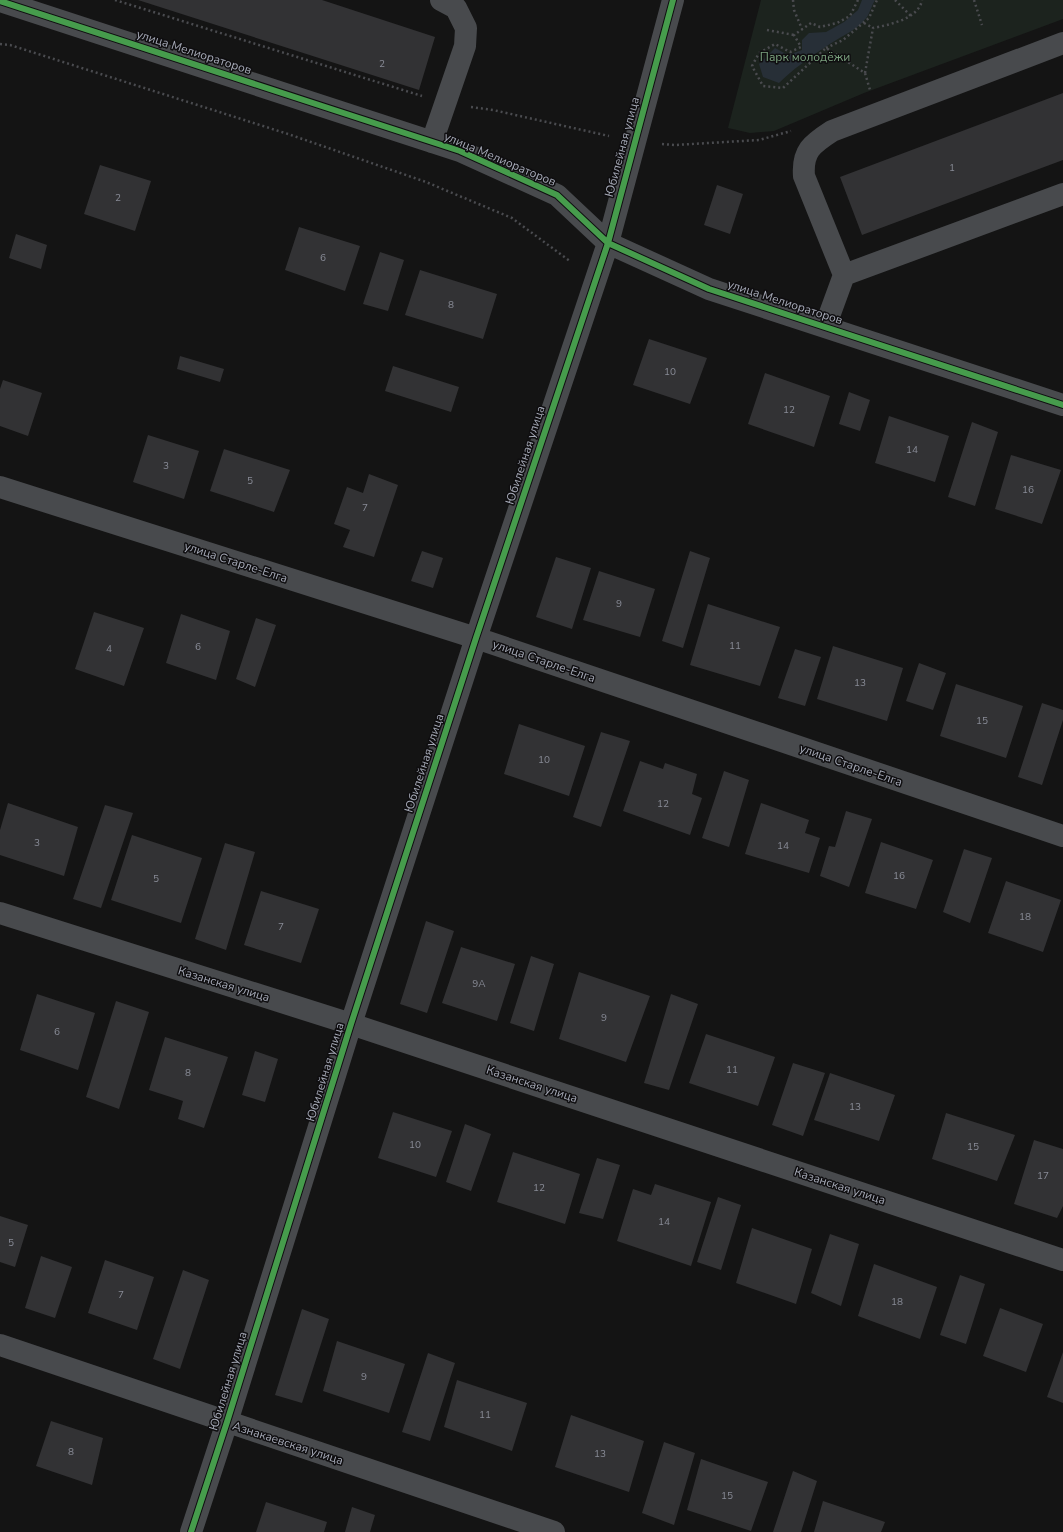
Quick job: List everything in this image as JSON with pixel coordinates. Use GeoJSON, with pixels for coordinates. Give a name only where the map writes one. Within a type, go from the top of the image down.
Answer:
{"type":"FeatureCollection","features":[{"type":"Feature","properties":{"kind":"street"},"geometry":{"type":"LineString","coordinates":[[432,142],[464,46],[466,28],[456,8],[441,0]]}},
{"type":"Feature","properties":{"kind":"street","name":"Юбилейная улица"},"geometry":{"type":"LineString","coordinates":[[191,1532],[227,1422],[351,1024],[476,638],[608,243],[673,0]]}},
{"type":"Feature","properties":{"kind":"street","name":"улица Мелиораторов"},"geometry":{"type":"LineString","coordinates":[[0,1],[460,151],[558,195],[608,243],[709,289],[1063,405]]}},
{"type":"Feature","properties":{"kind":"street"},"geometry":{"type":"LineString","coordinates":[[825,327],[844,276],[804,176],[803,163],[808,150],[818,140],[832,132],[1063,43]]}},
{"type":"Feature","properties":{"kind":"street"},"geometry":{"type":"LineString","coordinates":[[844,276],[1063,194]]}},
{"type":"Feature","properties":{"kind":"street","name":"улица Старле-Елга"},"geometry":{"type":"LineString","coordinates":[[0,487],[476,638],[1063,836]]}},
{"type":"Feature","properties":{"kind":"street","name":"Казанская улица"},"geometry":{"type":"LineString","coordinates":[[0,913],[351,1024],[1063,1260]]}},
{"type":"Feature","properties":{"kind":"street","name":"Азнакаевская улица"},"geometry":{"type":"LineString","coordinates":[[0,1346],[554,1532]]}},
{"type":"Feature","properties":{"kind":"path"},"geometry":{"type":"LineString","coordinates":[[115,0],[445,103],[493,110],[635,141],[675,145],[759,140],[798,128]]}},
{"type":"Feature","properties":{"kind":"path"},"geometry":{"type":"LineString","coordinates":[[793,0],[794,10],[802,29]]}},
{"type":"Feature","properties":{"kind":"path"},"geometry":{"type":"LineString","coordinates":[[767,30],[794,35],[811,23],[820,27],[837,23],[850,16],[858,0]]}},
{"type":"Feature","properties":{"kind":"path"},"geometry":{"type":"LineString","coordinates":[[794,35],[801,47],[790,52],[775,44],[759,53],[752,66],[763,86],[783,88],[826,48],[843,40],[870,18],[877,0]]}},
{"type":"Feature","properties":{"kind":"path"},"geometry":{"type":"LineString","coordinates":[[896,0],[911,16]]}},
{"type":"Feature","properties":{"kind":"path"},"geometry":{"type":"LineString","coordinates":[[864,23],[872,28],[888,25],[911,16],[921,4],[922,0]]}},
{"type":"Feature","properties":{"kind":"path"},"geometry":{"type":"LineString","coordinates":[[974,0],[982,25]]}},
{"type":"Feature","properties":{"kind":"path"},"geometry":{"type":"LineString","coordinates":[[872,28],[865,73],[877,114]]}},
{"type":"Feature","properties":{"kind":"path"},"geometry":{"type":"LineString","coordinates":[[0,44],[10,45],[288,134],[426,182],[512,218],[571,262]]}},
{"type":"Feature","properties":{"kind":"path"},"geometry":{"type":"LineString","coordinates":[[826,48],[865,73]]}},
{"type":"Feature","properties":{"kind":"green space","name":"Парк молодёжи"},"geometry":{"type":"Polygon","coordinates":[[[761,0],[1063,0],[1063,19],[864,93],[774,131],[750,133],[728,128],[761,0]]]}},
{"type":"Feature","properties":{"kind":"shaded area"},"geometry":{"type":"Polygon","coordinates":[[[862,0],[875,0],[867,17],[858,27],[829,44],[789,73],[779,83],[763,77],[759,64],[775,48],[788,55],[802,50],[802,40],[809,33],[826,32],[844,22],[858,10],[862,0]]]}},
{"type":"Feature","properties":{"kind":"building"},"geometry":{"type":"Polygon","coordinates":[[[138,0],[322,0],[435,37],[419,90],[138,0]]]}},
{"type":"Feature","properties":{"kind":"building"},"geometry":{"type":"Polygon","coordinates":[[[1063,93],[1063,160],[862,235],[840,177],[1063,93]]]}},
{"type":"Feature","properties":{"kind":"building"},"geometry":{"type":"Polygon","coordinates":[[[100,165],[151,181],[135,231],[84,214],[100,165]]]}},
{"type":"Feature","properties":{"kind":"building"},"geometry":{"type":"Polygon","coordinates":[[[717,185],[743,194],[730,234],[704,225],[717,185]]]}},
{"type":"Feature","properties":{"kind":"building"},"geometry":{"type":"Polygon","coordinates":[[[299,227],[360,246],[345,291],[285,270],[299,227]]]}},
{"type":"Feature","properties":{"kind":"building"},"geometry":{"type":"Polygon","coordinates":[[[16,234],[47,245],[41,269],[9,258],[16,234]]]}},
{"type":"Feature","properties":{"kind":"building"},"geometry":{"type":"Polygon","coordinates":[[[380,252],[404,260],[388,311],[363,304],[380,252]]]}},
{"type":"Feature","properties":{"kind":"building"},"geometry":{"type":"Polygon","coordinates":[[[420,270],[497,294],[483,339],[405,315],[420,270]]]}},
{"type":"Feature","properties":{"kind":"building"},"geometry":{"type":"Polygon","coordinates":[[[649,339],[707,358],[690,404],[633,385],[649,339]]]}},
{"type":"Feature","properties":{"kind":"building"},"geometry":{"type":"Polygon","coordinates":[[[180,356],[224,369],[220,382],[177,369],[180,356]]]}},
{"type":"Feature","properties":{"kind":"building"},"geometry":{"type":"Polygon","coordinates":[[[393,366],[459,387],[451,412],[385,391],[393,366]]]}},
{"type":"Feature","properties":{"kind":"building"},"geometry":{"type":"Polygon","coordinates":[[[765,373],[830,396],[814,447],[748,424],[765,373]]]}},
{"type":"Feature","properties":{"kind":"building"},"geometry":{"type":"Polygon","coordinates":[[[3,380],[42,393],[28,436],[0,426],[0,389],[3,380]]]}},
{"type":"Feature","properties":{"kind":"building"},"geometry":{"type":"Polygon","coordinates":[[[849,392],[870,400],[860,431],[839,424],[849,392]]]}},
{"type":"Feature","properties":{"kind":"building"},"geometry":{"type":"Polygon","coordinates":[[[889,416],[949,436],[935,482],[875,463],[889,416]]]}},
{"type":"Feature","properties":{"kind":"building"},"geometry":{"type":"Polygon","coordinates":[[[972,422],[998,432],[975,506],[948,497],[972,422]]]}},
{"type":"Feature","properties":{"kind":"building"},"geometry":{"type":"Polygon","coordinates":[[[148,435],[199,451],[184,499],[133,482],[148,435]]]}},
{"type":"Feature","properties":{"kind":"building"},"geometry":{"type":"Polygon","coordinates":[[[224,449],[290,470],[274,512],[210,491],[224,449]]]}},
{"type":"Feature","properties":{"kind":"building"},"geometry":{"type":"Polygon","coordinates":[[[1011,455],[1061,470],[1042,524],[995,509],[1011,455]]]}},
{"type":"Feature","properties":{"kind":"building"},"geometry":{"type":"Polygon","coordinates":[[[369,474],[398,485],[374,557],[343,547],[350,530],[334,524],[347,487],[363,493],[369,474]]]}},
{"type":"Feature","properties":{"kind":"building"},"geometry":{"type":"Polygon","coordinates":[[[422,551],[443,558],[433,588],[411,581],[422,551]]]}},
{"type":"Feature","properties":{"kind":"building"},"geometry":{"type":"Polygon","coordinates":[[[690,551],[710,558],[683,648],[662,641],[690,551]]]}},
{"type":"Feature","properties":{"kind":"building"},"geometry":{"type":"Polygon","coordinates":[[[556,557],[591,568],[572,629],[536,617],[556,557]]]}},
{"type":"Feature","properties":{"kind":"building"},"geometry":{"type":"Polygon","coordinates":[[[599,571],[655,589],[640,637],[583,620],[599,571]]]}},
{"type":"Feature","properties":{"kind":"building"},"geometry":{"type":"Polygon","coordinates":[[[708,604],[780,627],[760,686],[690,665],[708,604]]]}},
{"type":"Feature","properties":{"kind":"building"},"geometry":{"type":"Polygon","coordinates":[[[94,612],[144,628],[124,686],[75,669],[94,612]]]}},
{"type":"Feature","properties":{"kind":"building"},"geometry":{"type":"Polygon","coordinates":[[[181,614],[230,631],[216,680],[166,663],[181,614]]]}},
{"type":"Feature","properties":{"kind":"building"},"geometry":{"type":"Polygon","coordinates":[[[256,618],[276,625],[255,687],[236,679],[256,618]]]}},
{"type":"Feature","properties":{"kind":"building"},"geometry":{"type":"Polygon","coordinates":[[[833,646],[903,668],[887,721],[817,699],[833,646]]]}},
{"type":"Feature","properties":{"kind":"building"},"geometry":{"type":"Polygon","coordinates":[[[795,649],[821,657],[805,706],[778,698],[795,649]]]}},
{"type":"Feature","properties":{"kind":"building"},"geometry":{"type":"Polygon","coordinates":[[[919,663],[946,673],[933,710],[906,701],[919,663]]]}},
{"type":"Feature","properties":{"kind":"building"},"geometry":{"type":"Polygon","coordinates":[[[956,684],[1023,706],[1006,758],[940,736],[956,684]]]}},
{"type":"Feature","properties":{"kind":"building"},"geometry":{"type":"Polygon","coordinates":[[[1042,703],[1063,710],[1063,720],[1042,785],[1018,777],[1042,703]]]}},
{"type":"Feature","properties":{"kind":"building"},"geometry":{"type":"Polygon","coordinates":[[[519,724],[585,746],[569,796],[504,774],[519,724]]]}},
{"type":"Feature","properties":{"kind":"building"},"geometry":{"type":"Polygon","coordinates":[[[601,732],[630,741],[601,827],[573,817],[601,732]]]}},
{"type":"Feature","properties":{"kind":"building"},"geometry":{"type":"Polygon","coordinates":[[[640,761],[663,769],[665,763],[697,774],[692,794],[702,798],[690,835],[623,811],[640,761]]]}},
{"type":"Feature","properties":{"kind":"building"},"geometry":{"type":"Polygon","coordinates":[[[724,771],[749,780],[729,847],[702,838],[724,771]]]}},
{"type":"Feature","properties":{"kind":"building"},"geometry":{"type":"Polygon","coordinates":[[[8,803],[78,827],[64,876],[0,855],[0,830],[8,803]]]}},
{"type":"Feature","properties":{"kind":"building"},"geometry":{"type":"Polygon","coordinates":[[[761,803],[809,820],[805,833],[820,838],[809,873],[745,854],[761,803]]]}},
{"type":"Feature","properties":{"kind":"building"},"geometry":{"type":"Polygon","coordinates":[[[105,805],[133,813],[101,908],[73,899],[105,805]]]}},
{"type":"Feature","properties":{"kind":"building"},"geometry":{"type":"Polygon","coordinates":[[[846,811],[872,819],[849,887],[820,876],[829,846],[835,847],[846,811]]]}},
{"type":"Feature","properties":{"kind":"building"},"geometry":{"type":"Polygon","coordinates":[[[132,835],[202,858],[181,923],[111,900],[132,835]]]}},
{"type":"Feature","properties":{"kind":"building"},"geometry":{"type":"Polygon","coordinates":[[[881,842],[933,860],[916,909],[865,893],[881,842]]]}},
{"type":"Feature","properties":{"kind":"building"},"geometry":{"type":"Polygon","coordinates":[[[225,843],[255,852],[226,950],[195,939],[225,843]]]}},
{"type":"Feature","properties":{"kind":"building"},"geometry":{"type":"Polygon","coordinates":[[[964,849],[992,858],[970,923],[943,912],[964,849]]]}},
{"type":"Feature","properties":{"kind":"building"},"geometry":{"type":"Polygon","coordinates":[[[1006,881],[1061,900],[1043,952],[988,933],[1006,881]]]}},
{"type":"Feature","properties":{"kind":"building"},"geometry":{"type":"Polygon","coordinates":[[[261,891],[319,909],[301,963],[244,945],[261,891]]]}},
{"type":"Feature","properties":{"kind":"building"},"geometry":{"type":"Polygon","coordinates":[[[426,921],[454,931],[427,1013],[400,1004],[426,921]]]}},
{"type":"Feature","properties":{"kind":"building"},"geometry":{"type":"Polygon","coordinates":[[[461,947],[515,964],[497,1021],[442,1003],[461,947]]]}},
{"type":"Feature","properties":{"kind":"building"},"geometry":{"type":"Polygon","coordinates":[[[531,956],[554,964],[534,1031],[510,1023],[531,956]]]}},
{"type":"Feature","properties":{"kind":"building"},"geometry":{"type":"Polygon","coordinates":[[[579,972],[650,996],[626,1062],[559,1039],[579,972]]]}},
{"type":"Feature","properties":{"kind":"building"},"geometry":{"type":"Polygon","coordinates":[[[37,994],[95,1013],[78,1070],[20,1050],[37,994]]]}},
{"type":"Feature","properties":{"kind":"building"},"geometry":{"type":"Polygon","coordinates":[[[671,994],[698,1004],[669,1090],[644,1083],[671,994]]]}},
{"type":"Feature","properties":{"kind":"building"},"geometry":{"type":"Polygon","coordinates":[[[116,1001],[149,1012],[119,1109],[86,1097],[116,1001]]]}},
{"type":"Feature","properties":{"kind":"building"},"geometry":{"type":"Polygon","coordinates":[[[706,1034],[775,1057],[758,1106],[689,1083],[706,1034]]]}},
{"type":"Feature","properties":{"kind":"building"},"geometry":{"type":"Polygon","coordinates":[[[165,1037],[228,1057],[204,1128],[178,1119],[183,1101],[149,1090],[165,1037]]]}},
{"type":"Feature","properties":{"kind":"building"},"geometry":{"type":"Polygon","coordinates":[[[255,1051],[278,1059],[265,1102],[242,1095],[255,1051]]]}},
{"type":"Feature","properties":{"kind":"building"},"geometry":{"type":"Polygon","coordinates":[[[793,1063],[825,1073],[803,1136],[772,1125],[793,1063]]]}},
{"type":"Feature","properties":{"kind":"building"},"geometry":{"type":"Polygon","coordinates":[[[830,1073],[895,1095],[879,1141],[814,1120],[830,1073]]]}},
{"type":"Feature","properties":{"kind":"building"},"geometry":{"type":"Polygon","coordinates":[[[393,1112],[452,1131],[436,1177],[378,1158],[393,1112]]]}},
{"type":"Feature","properties":{"kind":"building"},"geometry":{"type":"Polygon","coordinates":[[[946,1113],[1015,1135],[997,1181],[932,1159],[946,1113]]]}},
{"type":"Feature","properties":{"kind":"building"},"geometry":{"type":"Polygon","coordinates":[[[465,1124],[491,1134],[471,1191],[446,1182],[465,1124]]]}},
{"type":"Feature","properties":{"kind":"building"},"geometry":{"type":"Polygon","coordinates":[[[1034,1140],[1063,1149],[1063,1206],[1057,1218],[1014,1204],[1034,1140]]]}},
{"type":"Feature","properties":{"kind":"building"},"geometry":{"type":"Polygon","coordinates":[[[513,1152],[580,1174],[565,1224],[497,1202],[513,1152]]]}},
{"type":"Feature","properties":{"kind":"building"},"geometry":{"type":"Polygon","coordinates":[[[597,1158],[620,1165],[603,1219],[579,1213],[597,1158]]]}},
{"type":"Feature","properties":{"kind":"building"},"geometry":{"type":"Polygon","coordinates":[[[655,1184],[711,1202],[691,1266],[617,1241],[633,1189],[651,1195],[655,1184]]]}},
{"type":"Feature","properties":{"kind":"building"},"geometry":{"type":"Polygon","coordinates":[[[718,1197],[741,1205],[721,1270],[697,1262],[718,1197]]]}},
{"type":"Feature","properties":{"kind":"building"},"geometry":{"type":"Polygon","coordinates":[[[0,1216],[28,1225],[15,1267],[0,1262],[0,1216]]]}},
{"type":"Feature","properties":{"kind":"building"},"geometry":{"type":"Polygon","coordinates":[[[752,1228],[812,1249],[796,1304],[736,1283],[752,1228]]]}},
{"type":"Feature","properties":{"kind":"building"},"geometry":{"type":"Polygon","coordinates":[[[830,1234],[859,1244],[841,1306],[811,1293],[830,1234]]]}},
{"type":"Feature","properties":{"kind":"building"},"geometry":{"type":"Polygon","coordinates":[[[41,1256],[72,1267],[55,1318],[25,1308],[41,1256]]]}},
{"type":"Feature","properties":{"kind":"building"},"geometry":{"type":"Polygon","coordinates":[[[105,1260],[154,1277],[137,1330],[88,1313],[105,1260]]]}},
{"type":"Feature","properties":{"kind":"building"},"geometry":{"type":"Polygon","coordinates":[[[874,1264],[937,1287],[920,1339],[858,1316],[874,1264]]]}},
{"type":"Feature","properties":{"kind":"building"},"geometry":{"type":"Polygon","coordinates":[[[183,1270],[209,1280],[180,1369],[153,1359],[183,1270]]]}},
{"type":"Feature","properties":{"kind":"building"},"geometry":{"type":"Polygon","coordinates":[[[960,1275],[985,1284],[966,1344],[940,1335],[960,1275]]]}},
{"type":"Feature","properties":{"kind":"building"},"geometry":{"type":"Polygon","coordinates":[[[1000,1308],[1043,1324],[1026,1372],[983,1356],[1000,1308]]]}},
{"type":"Feature","properties":{"kind":"building"},"geometry":{"type":"Polygon","coordinates":[[[302,1309],[329,1319],[302,1403],[275,1395],[302,1309]]]}},
{"type":"Feature","properties":{"kind":"building"},"geometry":{"type":"Polygon","coordinates":[[[337,1341],[405,1364],[389,1413],[323,1391],[337,1341]]]}},
{"type":"Feature","properties":{"kind":"building"},"geometry":{"type":"Polygon","coordinates":[[[1063,1352],[1063,1403],[1047,1397],[1063,1352]]]}},
{"type":"Feature","properties":{"kind":"building"},"geometry":{"type":"Polygon","coordinates":[[[428,1353],[455,1363],[430,1441],[402,1432],[428,1353]]]}},
{"type":"Feature","properties":{"kind":"building"},"geometry":{"type":"Polygon","coordinates":[[[457,1380],[527,1403],[512,1451],[444,1427],[457,1380]]]}},
{"type":"Feature","properties":{"kind":"building"},"geometry":{"type":"Polygon","coordinates":[[[571,1415],[644,1441],[629,1492],[555,1467],[571,1415]]]}},
{"type":"Feature","properties":{"kind":"building"},"geometry":{"type":"Polygon","coordinates":[[[51,1421],[103,1438],[92,1485],[36,1466],[51,1421]]]}},
{"type":"Feature","properties":{"kind":"building"},"geometry":{"type":"Polygon","coordinates":[[[664,1442],[695,1453],[674,1525],[642,1513],[664,1442]]]}},
{"type":"Feature","properties":{"kind":"building"},"geometry":{"type":"Polygon","coordinates":[[[701,1459],[768,1482],[751,1531],[687,1510],[701,1459]]]}},
{"type":"Feature","properties":{"kind":"building"},"geometry":{"type":"Polygon","coordinates":[[[793,1471],[817,1481],[801,1532],[773,1532],[793,1471]]]}},
{"type":"Feature","properties":{"kind":"building"},"geometry":{"type":"Polygon","coordinates":[[[823,1501],[885,1522],[881,1532],[814,1532],[823,1501]]]}},
{"type":"Feature","properties":{"kind":"building"},"geometry":{"type":"Polygon","coordinates":[[[266,1502],[327,1522],[324,1532],[256,1532],[266,1502]]]}},
{"type":"Feature","properties":{"kind":"building"},"geometry":{"type":"Polygon","coordinates":[[[352,1507],[375,1515],[370,1532],[345,1532],[352,1507]]]}},
{"type":"Feature","properties":{"kind":"cycle path"},"geometry":{"type":"LineString","coordinates":[[191,1532],[227,1422],[351,1024],[476,638],[608,243],[673,0]]}},
{"type":"Feature","properties":{"kind":"cycle path"},"geometry":{"type":"LineString","coordinates":[[0,1],[460,151],[557,195],[608,243],[709,289],[1063,405]]}}]}
